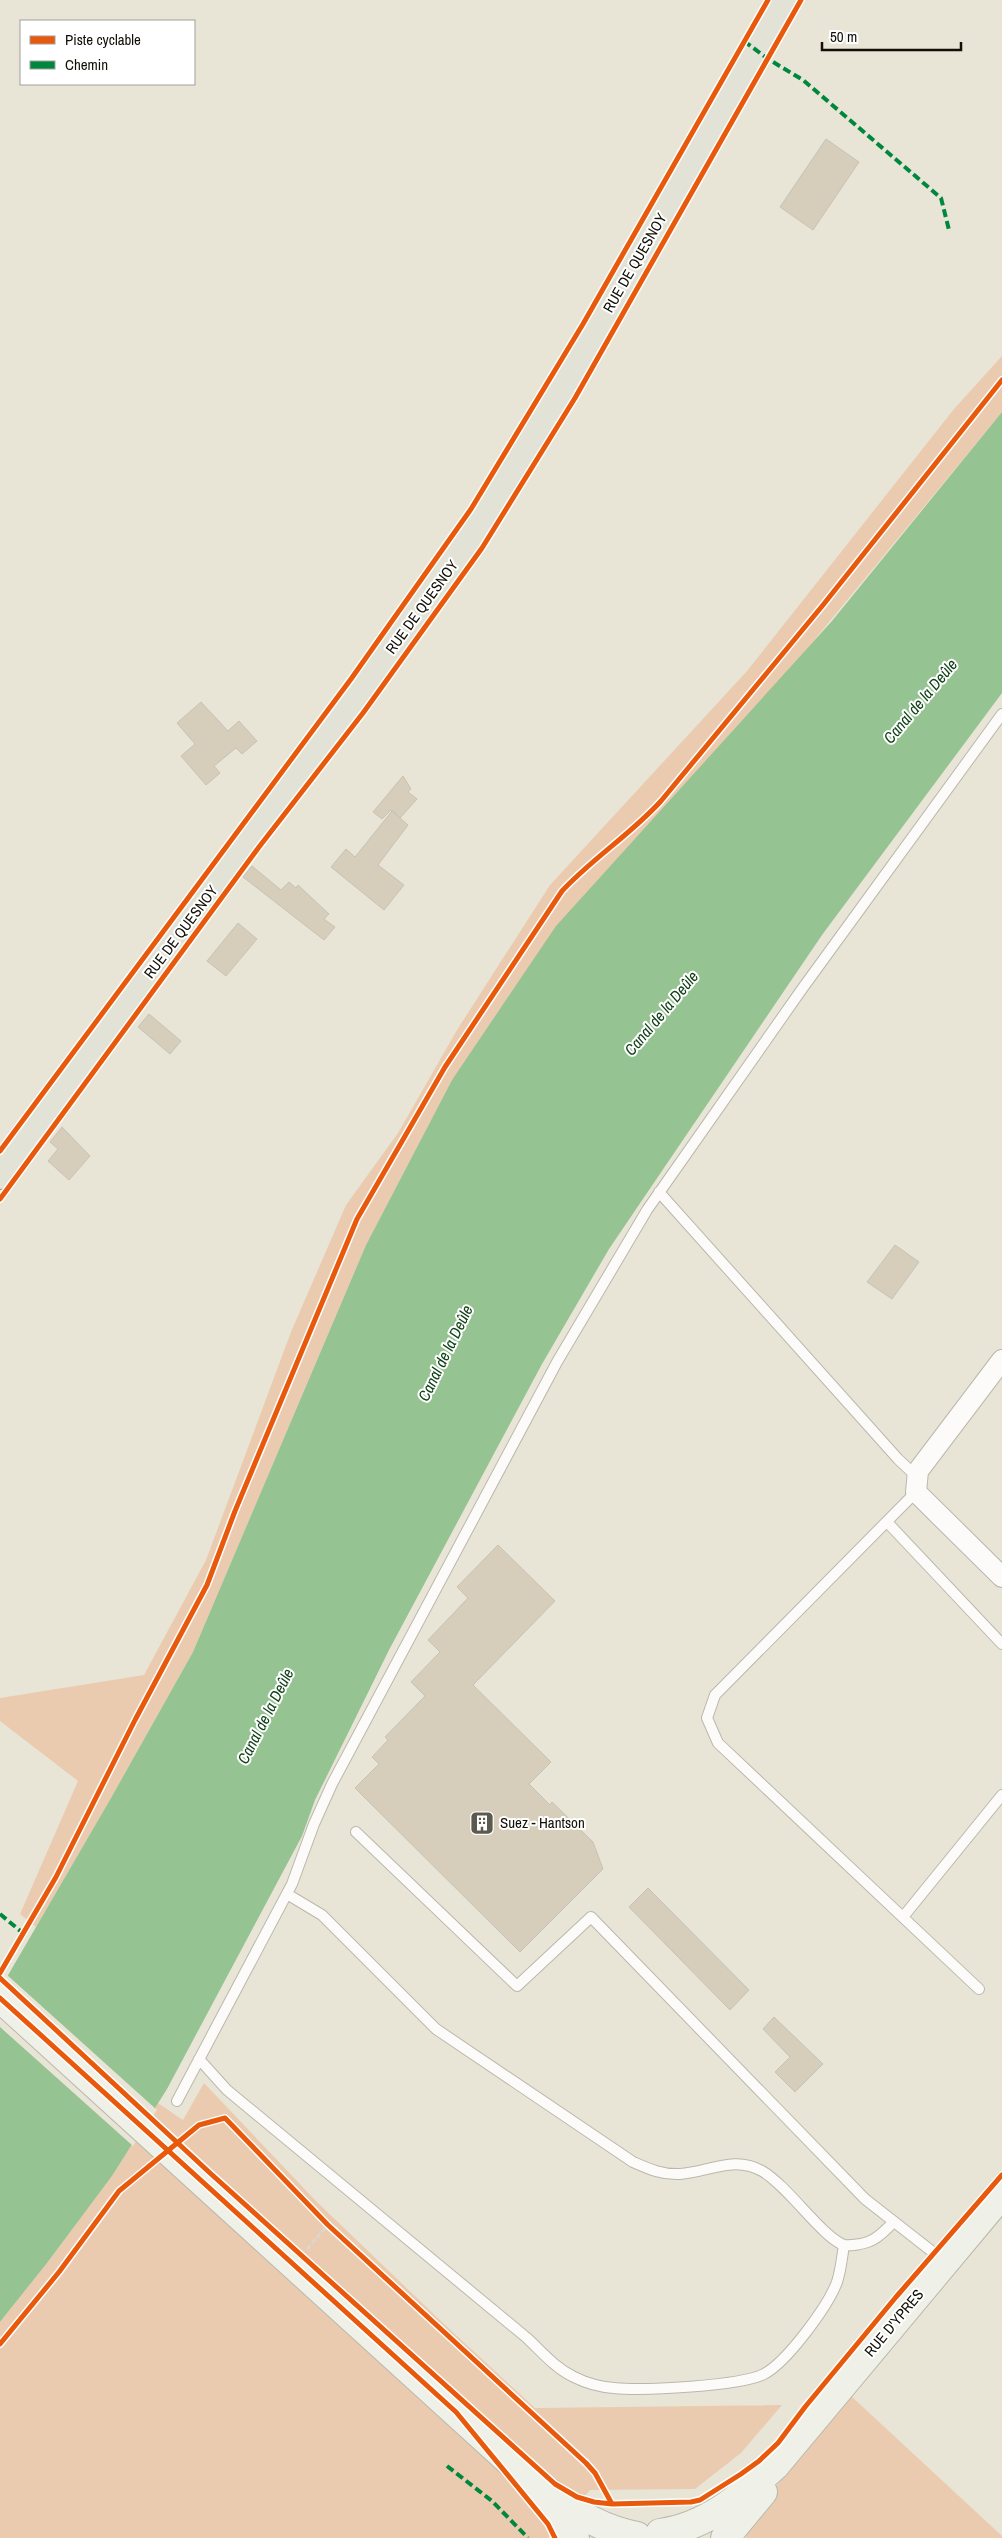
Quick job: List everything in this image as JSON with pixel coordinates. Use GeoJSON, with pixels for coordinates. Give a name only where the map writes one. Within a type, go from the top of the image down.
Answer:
{"type":"FeatureCollection","features":[{"type":"Feature","properties":{"kind":"main road","name":"RUE DE QUESNOY"},"geometry":{"type":"LineString","coordinates":[[0,1174],[402,635],[461,552],[546,417],[784,0]]}},
{"type":"Feature","properties":{"kind":"main road"},"geometry":{"type":"LineString","coordinates":[[0,1998],[201,2183],[520,2471],[554,2497],[594,2522],[617,2532],[652,2536]]}},
{"type":"Feature","properties":{"kind":"main road","name":"RUE D'YPRES"},"geometry":{"type":"LineString","coordinates":[[652,2536],[685,2528],[699,2522],[742,2495],[775,2466],[1002,2194]]}},
{"type":"Feature","properties":{"kind":"main road","name":"RUE D'YPRES"},"geometry":{"type":"LineString","coordinates":[[978,2225],[1002,2202]]}},
{"type":"Feature","properties":{"kind":"main road","name":"RUE D'YPRES"},"geometry":{"type":"LineString","coordinates":[[725,2538],[771,2483],[811,2423]]}},
{"type":"Feature","properties":{"kind":"main road"},"geometry":{"type":"LineString","coordinates":[[520,2471],[575,2538]]}},
{"type":"Feature","properties":{"kind":"street"},"geometry":{"type":"LineString","coordinates":[[1002,1360],[918,1471],[917,1485],[1002,1577]]}},
{"type":"Feature","properties":{"kind":"lane"},"geometry":{"type":"LineString","coordinates":[[177,2101],[287,1894],[314,1824],[332,1784],[532,1407],[659,1192],[922,821],[1002,714]]}},
{"type":"Feature","properties":{"kind":"lane"},"geometry":{"type":"LineString","coordinates":[[659,1192],[898,1459],[917,1485],[887,1522],[715,1695],[706,1718],[718,1743],[979,1988]]}},
{"type":"Feature","properties":{"kind":"lane"},"geometry":{"type":"LineString","coordinates":[[887,1522],[1002,1644]]}},
{"type":"Feature","properties":{"kind":"lane"},"geometry":{"type":"LineString","coordinates":[[904,1917],[1002,1795]]}},
{"type":"Feature","properties":{"kind":"lane"},"geometry":{"type":"LineString","coordinates":[[356,1832],[518,1986],[591,1916],[865,2199],[934,2253],[944,2265]]}},
{"type":"Feature","properties":{"kind":"lane"},"geometry":{"type":"LineString","coordinates":[[287,1894],[322,1915],[436,2029],[633,2162],[659,2173],[682,2174],[720,2164],[743,2164],[761,2171],[782,2186],[832,2238],[844,2245],[871,2241],[894,2222]]}},
{"type":"Feature","properties":{"kind":"lane"},"geometry":{"type":"LineString","coordinates":[[199,2059],[227,2090],[527,2338],[557,2367],[574,2378],[593,2384],[614,2388],[637,2388],[738,2383],[765,2373],[789,2353],[829,2300],[837,2281],[844,2245]]}},
{"type":"Feature","properties":{"kind":"path"},"geometry":{"type":"LineString","coordinates":[[301,2255],[328,2225]]}},
{"type":"Feature","properties":{"kind":"shaded area"},"geometry":{"type":"Polygon","coordinates":[[[1002,356],[1002,412],[452,1080],[366,1245],[193,1652],[36,1927],[20,1914],[78,1781],[0,1721],[0,1698],[144,1675],[206,1560],[291,1332],[346,1205],[398,1133],[457,1030],[550,885],[747,671],[954,409],[1002,356]]]}},
{"type":"Feature","properties":{"kind":"shaded area"},"geometry":{"type":"Polygon","coordinates":[[[204,2083],[316,2201],[535,2408],[782,2405],[741,2453],[695,2489],[590,2490],[548,2538],[0,2538],[0,2322],[112,2176],[158,2103],[183,2120],[204,2083]]]}},
{"type":"Feature","properties":{"kind":"shaded area"},"geometry":{"type":"Polygon","coordinates":[[[850,2395],[1002,2538],[747,2538],[741,2530],[850,2395]]]}},
{"type":"Feature","properties":{"kind":"water","name":"Canal de la Deûle"},"geometry":{"type":"Polygon","coordinates":[[[1002,412],[1002,693],[822,935],[609,1249],[542,1364],[389,1650],[315,1800],[302,1836],[167,2089],[112,2176],[0,2322],[0,1989],[193,1652],[366,1245],[452,1080],[556,926],[832,621],[1002,412]]]}},
{"type":"Feature","properties":{"kind":"pier"},"geometry":{"type":"Polygon","coordinates":[[[6,1974],[157,2110],[133,2146],[0,2027],[0,1984],[6,1974]]]}},
{"type":"Feature","properties":{"kind":"building"},"geometry":{"type":"Polygon","coordinates":[[[826,139],[859,162],[813,230],[780,207],[826,139]]]}},
{"type":"Feature","properties":{"kind":"building"},"geometry":{"type":"Polygon","coordinates":[[[201,702],[228,731],[239,721],[257,741],[242,754],[236,748],[214,766],[220,773],[206,785],[181,756],[195,744],[177,723],[201,702]]]}},
{"type":"Feature","properties":{"kind":"building"},"geometry":{"type":"Polygon","coordinates":[[[403,776],[411,789],[408,792],[417,799],[400,818],[391,810],[382,819],[373,812],[403,776]]]}},
{"type":"Feature","properties":{"kind":"building"},"geometry":{"type":"Polygon","coordinates":[[[392,811],[408,825],[378,865],[404,885],[384,910],[331,867],[346,849],[355,857],[392,811]]]}},
{"type":"Feature","properties":{"kind":"building"},"geometry":{"type":"Polygon","coordinates":[[[252,866],[281,890],[289,882],[296,888],[298,885],[329,914],[324,919],[335,927],[324,940],[243,877],[252,866]]]}},
{"type":"Feature","properties":{"kind":"building"},"geometry":{"type":"Polygon","coordinates":[[[238,923],[257,939],[226,976],[207,961],[238,923]]]}},
{"type":"Feature","properties":{"kind":"building"},"geometry":{"type":"Polygon","coordinates":[[[149,1014],[181,1041],[170,1054],[138,1027],[149,1014]]]}},
{"type":"Feature","properties":{"kind":"building"},"geometry":{"type":"Polygon","coordinates":[[[62,1127],[90,1156],[69,1180],[48,1161],[58,1149],[50,1142],[62,1127]]]}},
{"type":"Feature","properties":{"kind":"building"},"geometry":{"type":"Polygon","coordinates":[[[895,1245],[919,1262],[892,1299],[867,1282],[895,1245]]]}},
{"type":"Feature","properties":{"kind":"building","name":"Suez - Hantson"},"geometry":{"type":"Polygon","coordinates":[[[498,1545],[555,1601],[473,1685],[551,1762],[529,1784],[550,1805],[552,1802],[593,1842],[603,1869],[520,1952],[355,1788],[379,1764],[372,1757],[388,1740],[385,1737],[425,1696],[411,1682],[440,1652],[428,1640],[468,1598],[457,1587],[498,1545]]]}},
{"type":"Feature","properties":{"kind":"building"},"geometry":{"type":"Polygon","coordinates":[[[648,1888],[749,1990],[730,2010],[629,1907],[648,1888]]]}},
{"type":"Feature","properties":{"kind":"building"},"geometry":{"type":"Polygon","coordinates":[[[774,2017],[823,2064],[795,2092],[775,2072],[790,2057],[763,2029],[774,2017]]]}},
{"type":"Feature","properties":{"kind":"marked path"},"geometry":{"type":"LineString","coordinates":[[744,41],[768,59],[803,80],[941,198],[949,230]]}},
{"type":"Feature","properties":{"kind":"marked path"},"geometry":{"type":"LineString","coordinates":[[0,1914],[24,1934]]}},
{"type":"Feature","properties":{"kind":"marked path"},"geometry":{"type":"LineString","coordinates":[[447,2466],[492,2501],[528,2538]]}},
{"type":"Feature","properties":{"kind":"cycle path"},"geometry":{"type":"LineString","coordinates":[[0,1151],[351,679],[471,509],[583,324],[768,0]]}},
{"type":"Feature","properties":{"kind":"cycle path"},"geometry":{"type":"LineString","coordinates":[[0,1199],[259,847],[363,713],[482,548],[575,398],[801,0]]}},
{"type":"Feature","properties":{"kind":"cycle path"},"geometry":{"type":"LineString","coordinates":[[0,1973],[56,1877],[135,1720],[207,1585],[235,1511],[357,1219],[445,1067],[562,891],[661,801],[823,605],[1002,380]]}},
{"type":"Feature","properties":{"kind":"cycle path"},"geometry":{"type":"LineString","coordinates":[[0,1978],[210,2173],[555,2484],[577,2497],[594,2502],[612,2504],[691,2502],[700,2500],[759,2461],[778,2443],[805,2407],[896,2297],[1002,2175]]}},
{"type":"Feature","properties":{"kind":"cycle path"},"geometry":{"type":"LineString","coordinates":[[0,1998],[456,2412],[548,2524],[555,2538]]}},
{"type":"Feature","properties":{"kind":"cycle path"},"geometry":{"type":"LineString","coordinates":[[0,2344],[59,2272],[119,2191],[199,2125],[225,2118],[328,2225],[586,2463],[595,2473],[612,2504]]}},
{"type":"Feature","properties":{"kind":"place","name":"Suez - Hantson"},"geometry":{"type":"Point","coordinates":[482,1823]}}]}
